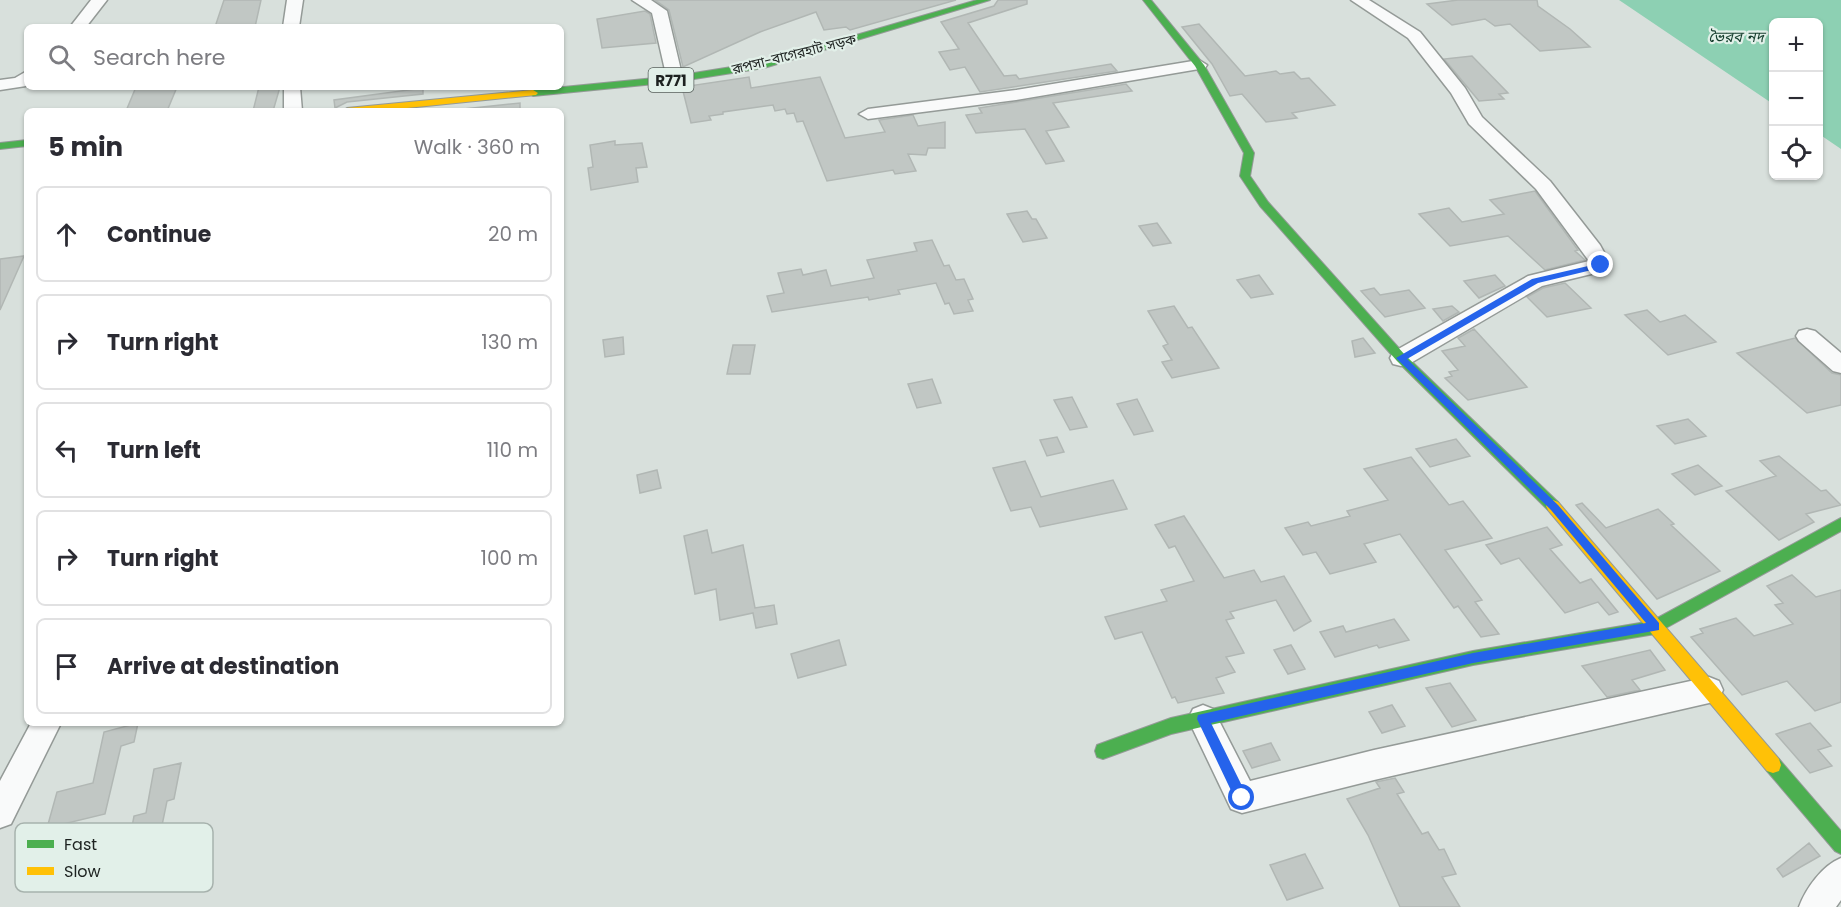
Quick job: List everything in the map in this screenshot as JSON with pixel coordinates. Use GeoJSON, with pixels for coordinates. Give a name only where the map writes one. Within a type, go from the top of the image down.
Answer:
{"type":"FeatureCollection","features":[{"type":"Feature","properties":{"kind":"street"},"geometry":{"type":"LineString","coordinates":[[80,24],[99,0]]}},
{"type":"Feature","properties":{"kind":"street"},"geometry":{"type":"LineString","coordinates":[[291,24],[295,0]]}},
{"type":"Feature","properties":{"kind":"street"},"geometry":{"type":"LineString","coordinates":[[640,0],[659,10],[675,79]]}},
{"type":"Feature","properties":{"kind":"street","name":"রূপসা-বাগেরহাট সড়ক"},"geometry":{"type":"LineString","coordinates":[[564,90],[675,79],[764,65],[986,0]]}},
{"type":"Feature","properties":{"kind":"street"},"geometry":{"type":"LineString","coordinates":[[1147,0],[1199,65],[1249,153],[1245,176],[1257,195],[1401,358],[1554,507],[1841,845]]}},
{"type":"Feature","properties":{"kind":"street"},"geometry":{"type":"LineString","coordinates":[[1359,0],[1414,35],[1459,92],[1475,120],[1543,185],[1593,250],[1601,265],[1535,281],[1401,358]]}},
{"type":"Feature","properties":{"kind":"street"},"geometry":{"type":"LineString","coordinates":[[868,114],[1016,95],[1199,65]]}},
{"type":"Feature","properties":{"kind":"street"},"geometry":{"type":"LineString","coordinates":[[0,85],[20,82],[24,79]]}},
{"type":"Feature","properties":{"kind":"street"},"geometry":{"type":"LineString","coordinates":[[292,90],[293,108]]}},
{"type":"Feature","properties":{"kind":"street","name":"রূপসা-বাগেরহাট সড়ক"},"geometry":{"type":"LineString","coordinates":[[378,108],[562,90]]}},
{"type":"Feature","properties":{"kind":"street"},"geometry":{"type":"LineString","coordinates":[[0,146],[24,143]]}},
{"type":"Feature","properties":{"kind":"street"},"geometry":{"type":"LineString","coordinates":[[1807,336],[1841,365]]}},
{"type":"Feature","properties":{"kind":"street"},"geometry":{"type":"LineString","coordinates":[[1103,751],[1172,726],[1473,658],[1655,627],[1841,524]]}},
{"type":"Feature","properties":{"kind":"street"},"geometry":{"type":"LineString","coordinates":[[1203,719],[1242,798],[1374,765],[1709,690]]}},
{"type":"Feature","properties":{"kind":"street"},"geometry":{"type":"LineString","coordinates":[[0,813],[44,726]]}},
{"type":"Feature","properties":{"kind":"street"},"geometry":{"type":"LineString","coordinates":[[1815,907],[1841,874]]}},
{"type":"Feature","properties":{"kind":"water","name":"ভৈরব নদ"},"geometry":{"type":"Polygon","coordinates":[[[1619,0],[1841,0],[1841,149],[1823,137],[1823,18],[1769,18],[1769,101],[1619,0]]]}},
{"type":"Feature","properties":{"kind":"building"},"geometry":{"type":"Polygon","coordinates":[[[224,0],[261,0],[256,24],[216,24],[224,0]]]}},
{"type":"Feature","properties":{"kind":"building"},"geometry":{"type":"Polygon","coordinates":[[[655,0],[956,0],[850,30],[846,27],[824,30],[816,12],[760,32],[683,67],[669,10],[655,0]]]}},
{"type":"Feature","properties":{"kind":"building"},"geometry":{"type":"Polygon","coordinates":[[[998,0],[1027,0],[1027,4],[968,23],[1004,76],[1016,75],[1019,79],[1111,64],[1117,71],[980,92],[965,67],[950,70],[939,52],[959,49],[941,22],[994,6],[998,0]]]}},
{"type":"Feature","properties":{"kind":"building"},"geometry":{"type":"Polygon","coordinates":[[[1458,0],[1537,0],[1538,6],[1590,47],[1540,51],[1510,24],[1495,26],[1485,19],[1452,25],[1427,4],[1458,0]]]}},
{"type":"Feature","properties":{"kind":"building"},"geometry":{"type":"Polygon","coordinates":[[[645,11],[650,14],[656,43],[602,48],[597,19],[645,11]]]}},
{"type":"Feature","properties":{"kind":"building"},"geometry":{"type":"Polygon","coordinates":[[[1199,24],[1245,76],[1276,71],[1280,74],[1294,72],[1301,79],[1309,78],[1335,105],[1292,113],[1297,118],[1266,122],[1242,94],[1230,96],[1212,64],[1182,27],[1199,24]]]}},
{"type":"Feature","properties":{"kind":"building"},"geometry":{"type":"Polygon","coordinates":[[[1472,56],[1508,93],[1499,94],[1504,99],[1479,101],[1444,59],[1472,56]]]}},
{"type":"Feature","properties":{"kind":"building"},"geometry":{"type":"Polygon","coordinates":[[[749,77],[751,88],[820,77],[845,138],[885,132],[879,120],[913,115],[918,126],[945,122],[945,148],[928,148],[926,155],[908,154],[916,171],[895,174],[893,170],[827,181],[803,121],[797,122],[794,113],[787,114],[785,109],[775,111],[773,105],[723,112],[723,114],[709,116],[711,120],[691,123],[682,87],[749,77]]]}},
{"type":"Feature","properties":{"kind":"building"},"geometry":{"type":"Polygon","coordinates":[[[1126,84],[1132,91],[1053,103],[1069,127],[1046,131],[1064,161],[1046,164],[1025,129],[976,133],[966,115],[982,113],[979,108],[1126,84]]]}},
{"type":"Feature","properties":{"kind":"building"},"geometry":{"type":"Polygon","coordinates":[[[135,90],[176,90],[168,108],[127,108],[135,90]]]}},
{"type":"Feature","properties":{"kind":"building"},"geometry":{"type":"Polygon","coordinates":[[[258,90],[279,90],[274,108],[254,108],[258,90]]]}},
{"type":"Feature","properties":{"kind":"building"},"geometry":{"type":"Polygon","coordinates":[[[423,90],[423,94],[347,102],[335,108],[334,100],[423,90]]]}},
{"type":"Feature","properties":{"kind":"building"},"geometry":{"type":"Polygon","coordinates":[[[520,103],[520,108],[473,108],[520,103]]]}},
{"type":"Feature","properties":{"kind":"building"},"geometry":{"type":"Polygon","coordinates":[[[615,141],[615,145],[642,143],[647,167],[636,168],[638,182],[591,190],[588,168],[593,167],[590,145],[615,141]]]}},
{"type":"Feature","properties":{"kind":"building"},"geometry":{"type":"Polygon","coordinates":[[[1535,191],[1578,250],[1575,251],[1585,260],[1545,270],[1508,236],[1450,246],[1419,214],[1449,208],[1462,222],[1504,214],[1490,200],[1535,191]]]}},
{"type":"Feature","properties":{"kind":"building"},"geometry":{"type":"Polygon","coordinates":[[[1027,211],[1032,219],[1036,219],[1047,238],[1023,242],[1007,214],[1027,211]]]}},
{"type":"Feature","properties":{"kind":"building"},"geometry":{"type":"Polygon","coordinates":[[[1157,223],[1171,243],[1153,246],[1139,226],[1157,223]]]}},
{"type":"Feature","properties":{"kind":"building"},"geometry":{"type":"Polygon","coordinates":[[[932,240],[944,266],[949,265],[956,280],[964,279],[973,299],[968,300],[973,311],[954,314],[949,303],[945,304],[936,283],[898,290],[900,294],[869,300],[868,297],[772,312],[767,296],[784,293],[778,273],[801,269],[803,275],[826,270],[831,286],[874,278],[867,260],[917,251],[914,243],[932,240]]]}},
{"type":"Feature","properties":{"kind":"building"},"geometry":{"type":"Polygon","coordinates":[[[24,256],[0,310],[0,259],[24,256]]]}},
{"type":"Feature","properties":{"kind":"building"},"geometry":{"type":"Polygon","coordinates":[[[1259,275],[1273,294],[1251,298],[1237,280],[1259,275]]]}},
{"type":"Feature","properties":{"kind":"building"},"geometry":{"type":"Polygon","coordinates":[[[1495,275],[1505,286],[1479,298],[1464,281],[1495,275]]]}},
{"type":"Feature","properties":{"kind":"building"},"geometry":{"type":"Polygon","coordinates":[[[1565,283],[1591,308],[1547,317],[1527,297],[1543,288],[1565,283]]]}},
{"type":"Feature","properties":{"kind":"building"},"geometry":{"type":"Polygon","coordinates":[[[1374,288],[1380,295],[1409,290],[1425,308],[1385,317],[1361,291],[1374,288]]]}},
{"type":"Feature","properties":{"kind":"building"},"geometry":{"type":"Polygon","coordinates":[[[1174,306],[1188,328],[1192,327],[1219,368],[1172,378],[1162,362],[1172,360],[1163,346],[1168,344],[1148,311],[1174,306]]]}},
{"type":"Feature","properties":{"kind":"building"},"geometry":{"type":"Polygon","coordinates":[[[1452,306],[1459,312],[1443,321],[1433,309],[1452,306]]]}},
{"type":"Feature","properties":{"kind":"building"},"geometry":{"type":"Polygon","coordinates":[[[1647,310],[1660,322],[1685,315],[1716,342],[1668,355],[1625,315],[1647,310]]]}},
{"type":"Feature","properties":{"kind":"building"},"geometry":{"type":"Polygon","coordinates":[[[1474,329],[1527,387],[1468,400],[1445,378],[1452,376],[1449,372],[1458,370],[1442,351],[1465,346],[1458,338],[1474,329]]]}},
{"type":"Feature","properties":{"kind":"building"},"geometry":{"type":"Polygon","coordinates":[[[623,337],[624,354],[605,357],[603,340],[623,337]]]}},
{"type":"Feature","properties":{"kind":"building"},"geometry":{"type":"Polygon","coordinates":[[[1363,338],[1375,353],[1355,357],[1352,341],[1363,338]]]}},
{"type":"Feature","properties":{"kind":"building"},"geometry":{"type":"Polygon","coordinates":[[[1795,338],[1832,373],[1841,375],[1841,405],[1807,413],[1737,353],[1795,338]]]}},
{"type":"Feature","properties":{"kind":"building"},"geometry":{"type":"Polygon","coordinates":[[[733,345],[755,345],[750,374],[727,374],[733,345]]]}},
{"type":"Feature","properties":{"kind":"building"},"geometry":{"type":"Polygon","coordinates":[[[932,379],[941,403],[917,408],[908,384],[932,379]]]}},
{"type":"Feature","properties":{"kind":"building"},"geometry":{"type":"Polygon","coordinates":[[[1072,397],[1087,427],[1070,430],[1054,400],[1072,397]]]}},
{"type":"Feature","properties":{"kind":"building"},"geometry":{"type":"Polygon","coordinates":[[[1137,399],[1153,431],[1134,435],[1117,404],[1137,399]]]}},
{"type":"Feature","properties":{"kind":"building"},"geometry":{"type":"Polygon","coordinates":[[[1688,419],[1706,436],[1675,444],[1657,426],[1688,419]]]}},
{"type":"Feature","properties":{"kind":"building"},"geometry":{"type":"Polygon","coordinates":[[[1057,437],[1064,452],[1047,456],[1040,440],[1057,437]]]}},
{"type":"Feature","properties":{"kind":"building"},"geometry":{"type":"Polygon","coordinates":[[[1456,439],[1470,456],[1430,467],[1416,449],[1456,439]]]}},
{"type":"Feature","properties":{"kind":"building"},"geometry":{"type":"Polygon","coordinates":[[[1779,456],[1821,491],[1826,490],[1841,505],[1806,514],[1814,522],[1779,540],[1726,491],[1776,476],[1760,461],[1779,456]]]}},
{"type":"Feature","properties":{"kind":"building"},"geometry":{"type":"Polygon","coordinates":[[[1411,457],[1449,505],[1463,501],[1492,538],[1445,550],[1482,600],[1475,602],[1499,634],[1481,637],[1458,606],[1454,608],[1400,534],[1364,544],[1376,562],[1330,574],[1316,552],[1303,555],[1285,528],[1308,522],[1311,526],[1350,516],[1347,511],[1388,500],[1364,469],[1411,457]]]}},
{"type":"Feature","properties":{"kind":"building"},"geometry":{"type":"Polygon","coordinates":[[[1025,461],[1041,497],[1113,480],[1127,509],[1040,527],[1031,507],[1011,511],[993,468],[1025,461]]]}},
{"type":"Feature","properties":{"kind":"building"},"geometry":{"type":"Polygon","coordinates":[[[1698,465],[1722,486],[1695,495],[1672,474],[1698,465]]]}},
{"type":"Feature","properties":{"kind":"building"},"geometry":{"type":"Polygon","coordinates":[[[657,470],[661,488],[640,493],[637,475],[657,470]]]}},
{"type":"Feature","properties":{"kind":"building"},"geometry":{"type":"Polygon","coordinates":[[[1582,503],[1606,528],[1658,509],[1674,524],[1671,525],[1720,571],[1657,599],[1576,505],[1582,503]]]}},
{"type":"Feature","properties":{"kind":"building"},"geometry":{"type":"Polygon","coordinates":[[[1184,516],[1224,578],[1254,570],[1261,582],[1284,576],[1311,621],[1294,631],[1276,600],[1230,612],[1234,618],[1226,620],[1244,653],[1226,657],[1235,672],[1216,678],[1224,693],[1178,703],[1175,697],[1172,698],[1142,632],[1115,639],[1105,617],[1167,601],[1161,590],[1194,581],[1175,546],[1169,548],[1155,525],[1184,516]]]}},
{"type":"Feature","properties":{"kind":"building"},"geometry":{"type":"Polygon","coordinates":[[[1547,527],[1562,545],[1550,549],[1580,583],[1591,579],[1618,612],[1609,615],[1598,602],[1565,613],[1519,558],[1501,564],[1486,545],[1547,527]]]}},
{"type":"Feature","properties":{"kind":"building"},"geometry":{"type":"Polygon","coordinates":[[[707,530],[712,553],[743,545],[755,608],[774,605],[777,624],[756,628],[753,613],[720,620],[716,589],[695,594],[684,536],[707,530]]]}},
{"type":"Feature","properties":{"kind":"building"},"geometry":{"type":"Polygon","coordinates":[[[1792,575],[1816,597],[1841,590],[1841,702],[1815,711],[1787,681],[1742,695],[1691,637],[1703,633],[1700,629],[1736,618],[1754,636],[1793,624],[1775,605],[1783,603],[1767,586],[1792,575]]]}},
{"type":"Feature","properties":{"kind":"building"},"geometry":{"type":"Polygon","coordinates":[[[1394,619],[1409,640],[1379,648],[1377,645],[1335,657],[1320,632],[1343,626],[1346,632],[1394,619]]]}},
{"type":"Feature","properties":{"kind":"building"},"geometry":{"type":"Polygon","coordinates":[[[839,640],[846,665],[798,678],[791,654],[839,640]]]}},
{"type":"Feature","properties":{"kind":"building"},"geometry":{"type":"Polygon","coordinates":[[[1291,645],[1305,669],[1288,674],[1274,650],[1291,645]]]}},
{"type":"Feature","properties":{"kind":"building"},"geometry":{"type":"Polygon","coordinates":[[[1650,650],[1665,670],[1632,680],[1640,690],[1607,697],[1582,666],[1650,650]]]}},
{"type":"Feature","properties":{"kind":"building"},"geometry":{"type":"Polygon","coordinates":[[[1450,683],[1476,720],[1452,727],[1426,688],[1450,683]]]}},
{"type":"Feature","properties":{"kind":"building"},"geometry":{"type":"Polygon","coordinates":[[[1392,705],[1405,726],[1382,733],[1369,712],[1392,705]]]}},
{"type":"Feature","properties":{"kind":"building"},"geometry":{"type":"Polygon","coordinates":[[[1810,723],[1831,746],[1818,750],[1832,766],[1810,773],[1776,734],[1810,723]]]}},
{"type":"Feature","properties":{"kind":"building"},"geometry":{"type":"Polygon","coordinates":[[[127,726],[137,726],[134,742],[121,746],[105,814],[68,823],[48,823],[57,792],[93,783],[104,732],[127,726]]]}},
{"type":"Feature","properties":{"kind":"building"},"geometry":{"type":"Polygon","coordinates":[[[1271,743],[1280,760],[1252,768],[1243,751],[1271,743]]]}},
{"type":"Feature","properties":{"kind":"building"},"geometry":{"type":"Polygon","coordinates":[[[181,763],[174,799],[167,801],[162,823],[133,823],[134,816],[146,813],[154,769],[181,763]]]}},
{"type":"Feature","properties":{"kind":"building"},"geometry":{"type":"Polygon","coordinates":[[[1395,778],[1404,792],[1397,794],[1422,834],[1428,832],[1439,850],[1444,849],[1456,874],[1442,877],[1460,907],[1400,907],[1368,835],[1347,799],[1380,788],[1376,782],[1395,778]]]}},
{"type":"Feature","properties":{"kind":"building"},"geometry":{"type":"Polygon","coordinates":[[[1809,843],[1820,856],[1783,877],[1777,869],[1809,843]]]}},
{"type":"Feature","properties":{"kind":"building"},"geometry":{"type":"Polygon","coordinates":[[[1305,854],[1323,888],[1287,900],[1270,865],[1305,854]]]}},
{"type":"Feature","properties":{"kind":"traffic: fast"},"geometry":{"type":"LineString","coordinates":[[564,90],[675,79],[764,65],[986,0]]}},
{"type":"Feature","properties":{"kind":"traffic: fast"},"geometry":{"type":"LineString","coordinates":[[1147,0],[1199,65],[1249,153],[1245,176],[1264,204],[1401,358],[1553,506]]}},
{"type":"Feature","properties":{"kind":"traffic: fast"},"geometry":{"type":"LineString","coordinates":[[533,93],[563,90]]}},
{"type":"Feature","properties":{"kind":"traffic: fast"},"geometry":{"type":"LineString","coordinates":[[0,146],[24,143]]}},
{"type":"Feature","properties":{"kind":"traffic: fast"},"geometry":{"type":"LineString","coordinates":[[1103,751],[1171,726],[1473,658],[1655,627],[1841,524]]}},
{"type":"Feature","properties":{"kind":"traffic: fast"},"geometry":{"type":"LineString","coordinates":[[1773,765],[1841,845]]}},
{"type":"Feature","properties":{"kind":"traffic: slow"},"geometry":{"type":"LineString","coordinates":[[378,108],[533,93]]}},
{"type":"Feature","properties":{"kind":"traffic: slow"},"geometry":{"type":"LineString","coordinates":[[1553,506],[1773,765]]}},
{"type":"Feature","properties":{"kind":"route"},"geometry":{"type":"LineString","coordinates":[[1242,798],[1203,719],[1473,658],[1655,627],[1554,507],[1401,358],[1535,281],[1601,265]]}}]}
